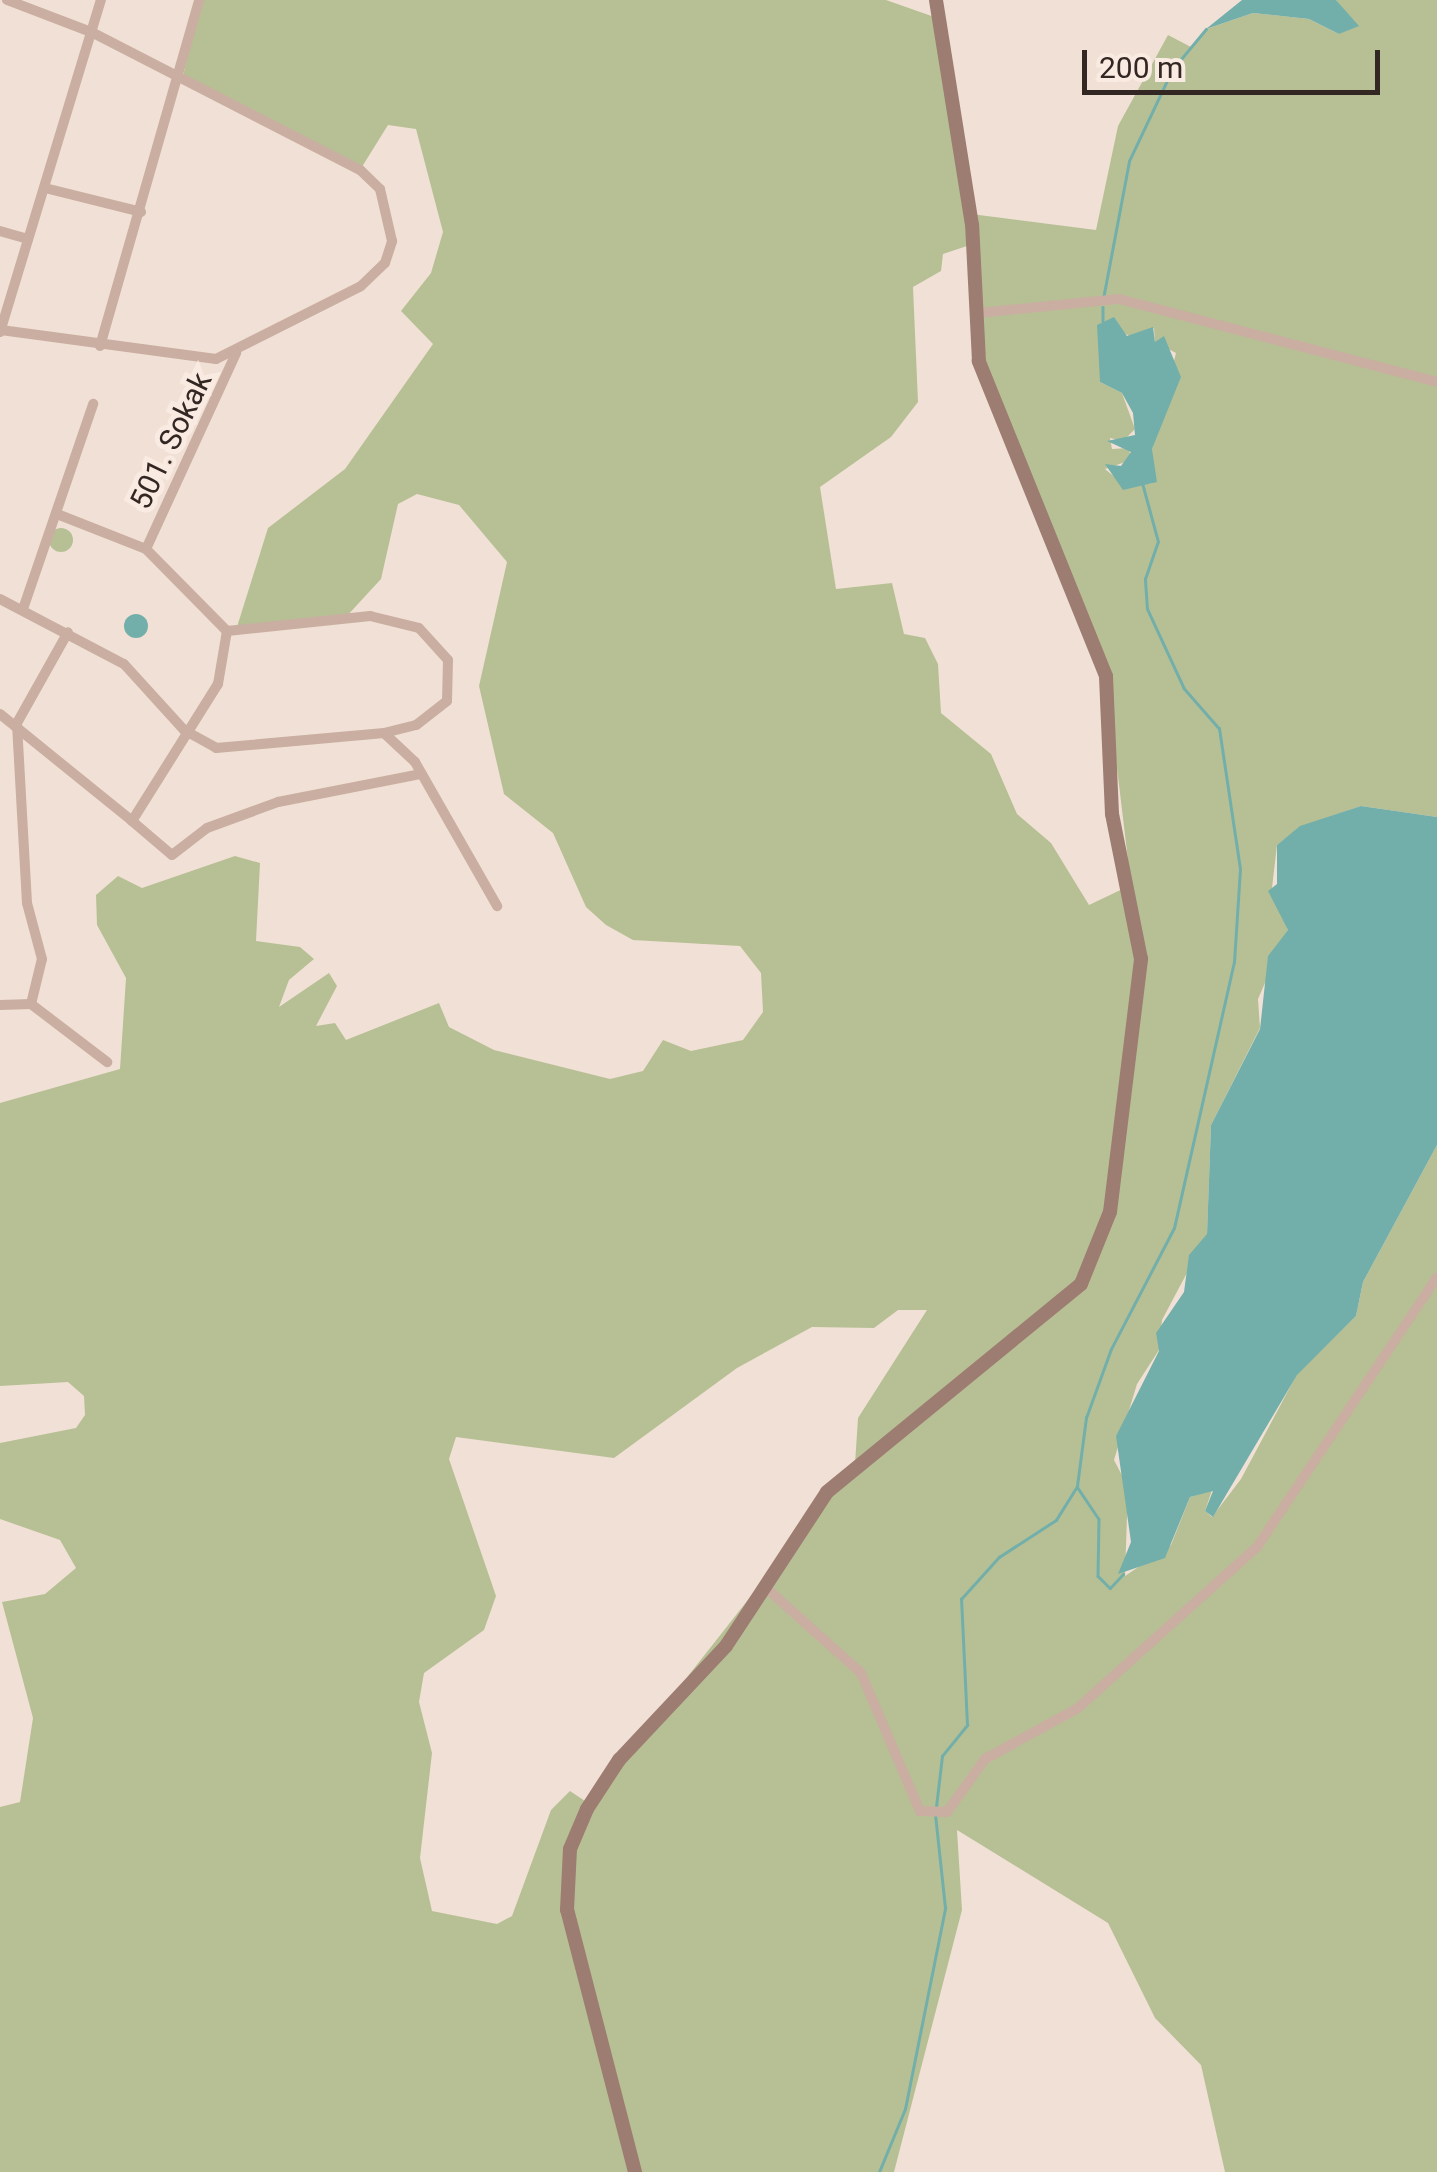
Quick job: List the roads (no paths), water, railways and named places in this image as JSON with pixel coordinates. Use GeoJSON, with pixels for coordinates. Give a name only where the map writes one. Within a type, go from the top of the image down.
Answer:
{"type":"FeatureCollection","features":[{"type":"Feature","properties":{"kind":"street"},"geometry":{"type":"LineString","coordinates":[[7,0],[91,32],[370,178],[392,240],[374,278],[236,353],[194,358],[0,331],[91,32],[102,0]]}},
{"type":"Feature","properties":{"kind":"street"},"geometry":{"type":"LineString","coordinates":[[100,346],[182,81],[199,0]]}},
{"type":"Feature","properties":{"kind":"street"},"geometry":{"type":"LineString","coordinates":[[635,2172],[576,1954],[570,1849],[600,1785],[726,1646],[764,1586],[855,1464],[1081,1284],[1110,1212],[1140,960],[1112,814],[1106,676],[989,390],[936,0]]}},
{"type":"Feature","properties":{"kind":"street"},"geometry":{"type":"LineString","coordinates":[[45,188],[141,212]]}},
{"type":"Feature","properties":{"kind":"street"},"geometry":{"type":"LineString","coordinates":[[0,231],[28,239]]}},
{"type":"Feature","properties":{"kind":"street"},"geometry":{"type":"LineString","coordinates":[[978,313],[1119,299],[1437,382]]}},
{"type":"Feature","properties":{"kind":"street","name":"501. Sokak"},"geometry":{"type":"LineString","coordinates":[[146,549],[236,353]]}},
{"type":"Feature","properties":{"kind":"street"},"geometry":{"type":"LineString","coordinates":[[23,609],[93,404]]}},
{"type":"Feature","properties":{"kind":"street"},"geometry":{"type":"LineString","coordinates":[[57,514],[146,549],[227,631]]}},
{"type":"Feature","properties":{"kind":"street"},"geometry":{"type":"LineString","coordinates":[[0,598],[124,664],[184,730],[232,749],[344,730],[384,733],[416,725],[447,701],[448,660],[419,628],[370,616],[227,631]]}},
{"type":"Feature","properties":{"kind":"street"},"geometry":{"type":"LineString","coordinates":[[132,821],[184,730],[218,684],[227,631]]}},
{"type":"Feature","properties":{"kind":"street"},"geometry":{"type":"LineString","coordinates":[[31,1004],[42,959],[26,903],[18,723],[68,632]]}},
{"type":"Feature","properties":{"kind":"street"},"geometry":{"type":"LineString","coordinates":[[0,714],[18,723],[172,856],[208,828],[278,802],[421,774]]}},
{"type":"Feature","properties":{"kind":"street"},"geometry":{"type":"LineString","coordinates":[[384,733],[421,774],[497,906]]}},
{"type":"Feature","properties":{"kind":"street"},"geometry":{"type":"LineString","coordinates":[[0,1006],[31,1004],[108,1062]]}},
{"type":"Feature","properties":{"kind":"street"},"geometry":{"type":"LineString","coordinates":[[764,1586],[861,1673],[926,1816],[954,1807],[985,1759],[1078,1708],[1257,1547],[1437,1278]]}},
{"type":"Feature","properties":{"kind":"water"},"geometry":{"type":"Polygon","coordinates":[[[1242,0],[1336,0],[1359,26],[1339,34],[1309,19],[1253,13],[1206,29],[1242,0]]]}},
{"type":"Feature","properties":{"kind":"water"},"geometry":{"type":"Polygon","coordinates":[[[1114,317],[1127,336],[1153,327],[1155,342],[1164,336],[1181,377],[1152,449],[1157,482],[1123,490],[1105,464],[1121,466],[1131,452],[1107,441],[1135,435],[1133,413],[1122,393],[1100,382],[1097,325],[1114,317]]]}},
{"type":"Feature","properties":{"kind":"water"},"geometry":{"type":"Polygon","coordinates":[[[136,614],[148,626],[136,638],[124,626],[136,614]]]}},
{"type":"Feature","properties":{"kind":"water"},"geometry":{"type":"Polygon","coordinates":[[[1361,806],[1437,817],[1437,1145],[1363,1282],[1356,1316],[1297,1375],[1213,1517],[1205,1511],[1213,1491],[1190,1497],[1165,1558],[1118,1574],[1131,1542],[1116,1436],[1159,1351],[1156,1333],[1184,1292],[1189,1255],[1207,1234],[1211,1125],[1260,1029],[1268,956],[1288,930],[1268,891],[1277,884],[1277,845],[1300,826],[1361,806]]]}},
{"type":"Feature","properties":{"kind":"waterway"},"geometry":{"type":"LineString","coordinates":[[1103,299],[1129,161],[1172,70],[1206,29]]}},
{"type":"Feature","properties":{"kind":"waterway"},"geometry":{"type":"LineString","coordinates":[[1103,307],[1103,321]]}},
{"type":"Feature","properties":{"kind":"waterway"},"geometry":{"type":"LineString","coordinates":[[936,1807],[942,1756],[967,1725],[961,1599],[999,1557],[1056,1520],[1077,1486],[1086,1418],[1111,1349],[1174,1228],[1234,962],[1240,869],[1219,729],[1184,689],[1147,609],[1145,579],[1158,542],[1142,483]]}},
{"type":"Feature","properties":{"kind":"waterway"},"geometry":{"type":"LineString","coordinates":[[1078,1488],[1099,1519],[1098,1576],[1110,1588],[1123,1574]]}},
{"type":"Feature","properties":{"kind":"waterway"},"geometry":{"type":"LineString","coordinates":[[879,2172],[905,2109],[945,1908],[935,1815]]}}]}
